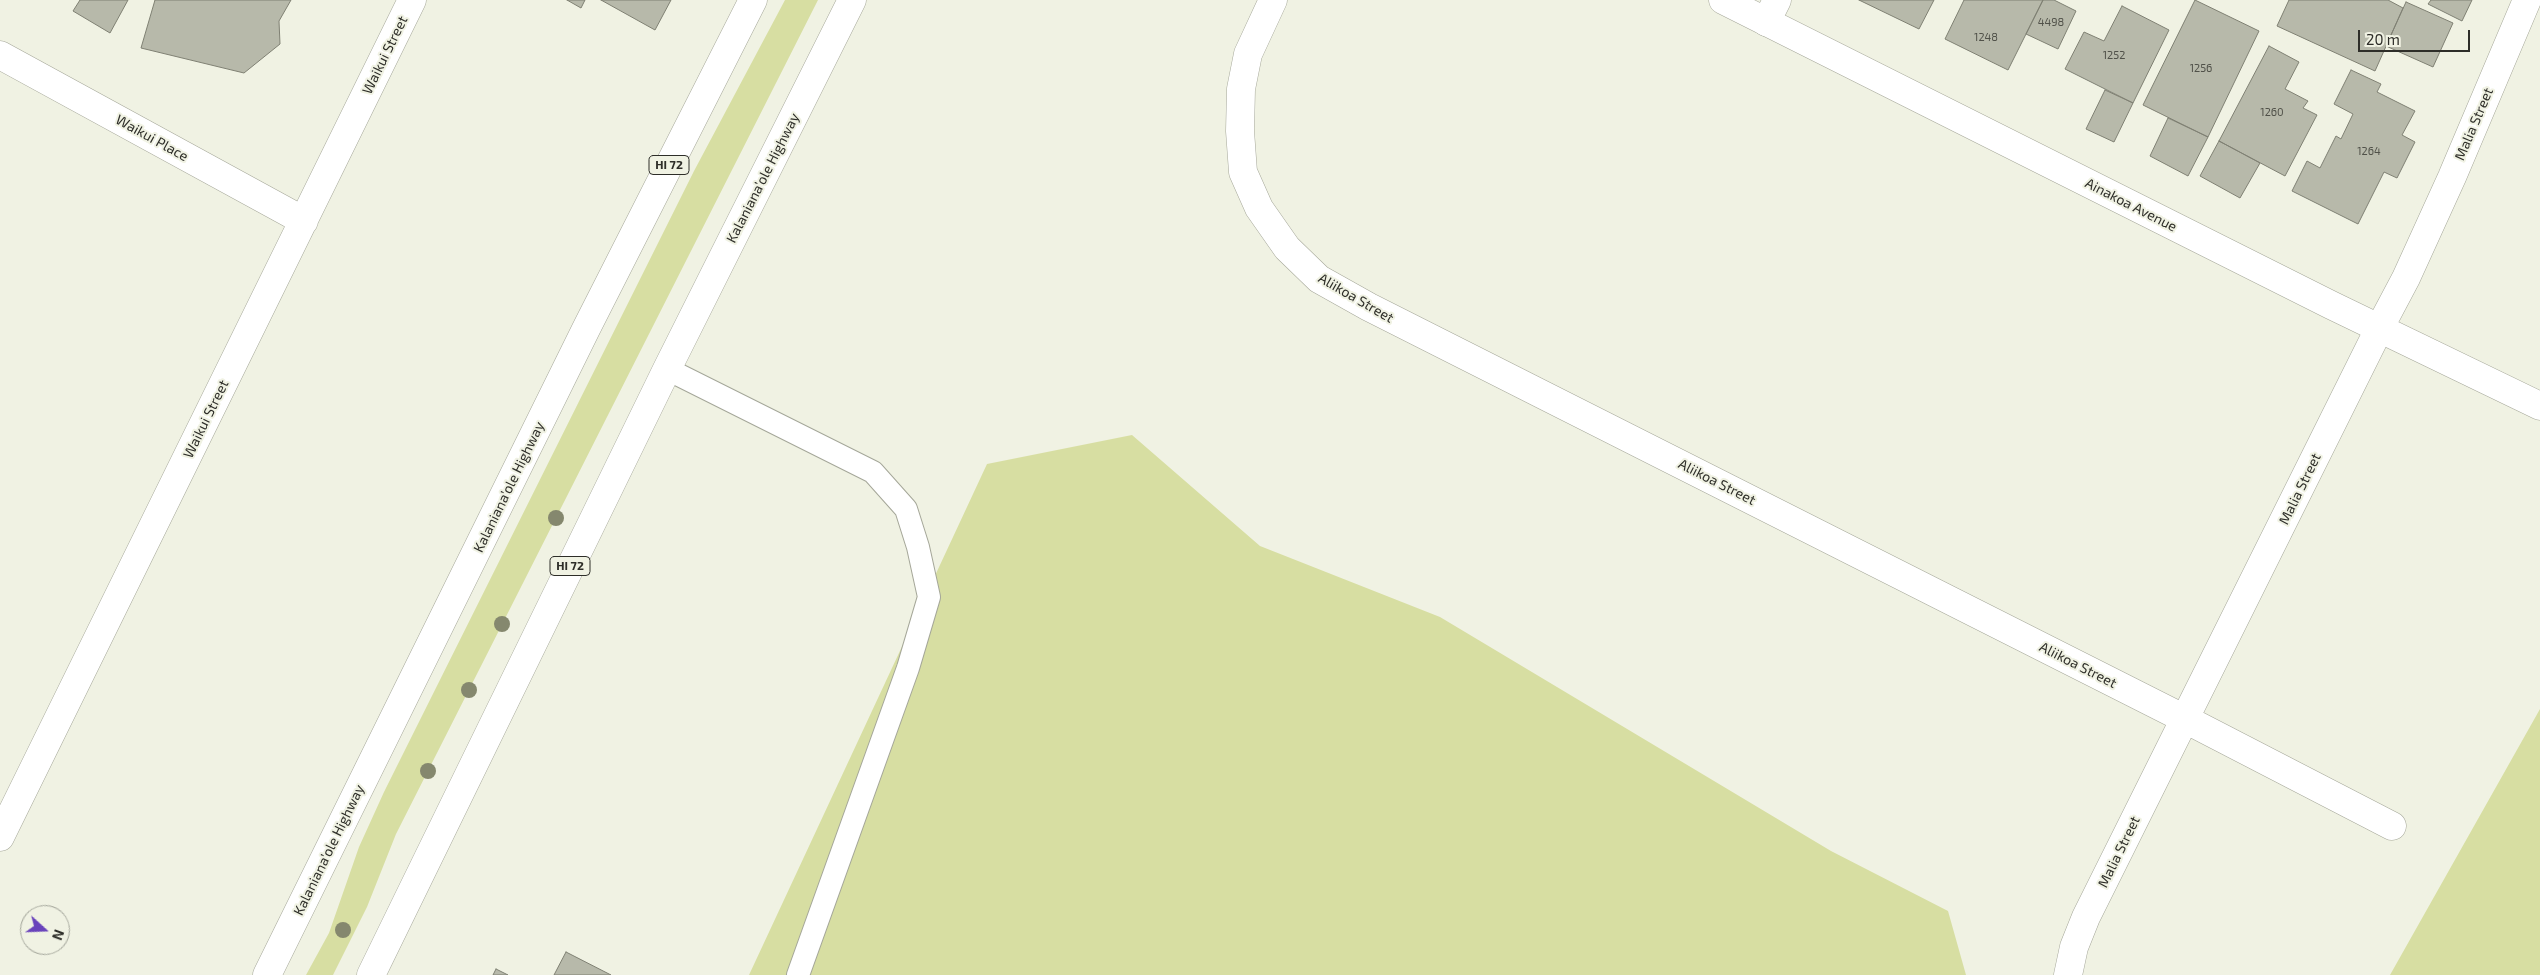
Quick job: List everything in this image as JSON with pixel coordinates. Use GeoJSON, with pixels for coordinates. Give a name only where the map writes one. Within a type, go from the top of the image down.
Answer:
{"type":"FeatureCollection","features":[{"type":"Feature","properties":{"kind":"main road","name":"Waikui Street"},"geometry":{"type":"LineString","coordinates":[[0,838],[412,0]]}},
{"type":"Feature","properties":{"kind":"main road","name":"Kalaniana’ole Highway"},"geometry":{"type":"LineString","coordinates":[[267,975],[586,329],[753,0]]}},
{"type":"Feature","properties":{"kind":"main road","name":"Kalaniana’ole Highway"},"geometry":{"type":"LineString","coordinates":[[371,975],[667,368],[852,0]]}},
{"type":"Feature","properties":{"kind":"main road","name":"Aliikoa Street"},"geometry":{"type":"LineString","coordinates":[[1272,0],[1248,54],[1241,89],[1240,131],[1243,172],[1259,208],[1286,248],[1320,279],[1369,307],[2185,718],[2392,826]]}},
{"type":"Feature","properties":{"kind":"main road","name":"Ainakoa Avenue"},"geometry":{"type":"LineString","coordinates":[[1723,0],[1772,11],[2379,329],[2540,406]]}},
{"type":"Feature","properties":{"kind":"main road","name":"Malia Street"},"geometry":{"type":"LineString","coordinates":[[2068,975],[2074,947],[2086,918],[2406,278],[2448,186],[2527,1]]}},
{"type":"Feature","properties":{"kind":"main road","name":"Waikui Place"},"geometry":{"type":"LineString","coordinates":[[0,55],[304,221]]}},
{"type":"Feature","properties":{"kind":"lane"},"geometry":{"type":"LineString","coordinates":[[667,368],[874,472],[906,509],[922,564],[929,597],[908,668],[798,975]]}},
{"type":"Feature","properties":{"kind":"green space"},"geometry":{"type":"Polygon","coordinates":[[[785,0],[818,0],[396,834],[367,907],[333,975],[306,975],[329,933],[359,847],[384,792],[694,171],[785,0]]]}},
{"type":"Feature","properties":{"kind":"green space"},"geometry":{"type":"Polygon","coordinates":[[[1132,435],[1260,546],[1440,617],[1831,851],[1948,911],[1966,975],[749,975],[987,464],[1132,435]]]}},
{"type":"Feature","properties":{"kind":"green space"},"geometry":{"type":"Polygon","coordinates":[[[2540,709],[2540,975],[2390,975],[2540,709]]]}},
{"type":"Feature","properties":{"kind":"building"},"geometry":{"type":"Polygon","coordinates":[[[80,0],[128,0],[110,33],[73,11],[80,0]]]}},
{"type":"Feature","properties":{"kind":"building"},"geometry":{"type":"Polygon","coordinates":[[[155,0],[291,0],[279,21],[280,44],[244,73],[141,48],[155,0]]]}},
{"type":"Feature","properties":{"kind":"building"},"geometry":{"type":"Polygon","coordinates":[[[567,0],[585,0],[581,8],[567,0]]]}},
{"type":"Feature","properties":{"kind":"building"},"geometry":{"type":"Polygon","coordinates":[[[601,0],[671,0],[655,30],[601,0]]]}},
{"type":"Feature","properties":{"kind":"building"},"geometry":{"type":"Polygon","coordinates":[[[1859,0],[1934,0],[1919,29],[1859,0]]]}},
{"type":"Feature","properties":{"kind":"building"},"geometry":{"type":"Polygon","coordinates":[[[1964,0],[2043,0],[2008,70],[1945,39],[1964,0]]]}},
{"type":"Feature","properties":{"kind":"building"},"geometry":{"type":"Polygon","coordinates":[[[2043,0],[2054,0],[2076,11],[2058,49],[2026,34],[2043,0]]]}},
{"type":"Feature","properties":{"kind":"building"},"geometry":{"type":"Polygon","coordinates":[[[2195,0],[2259,31],[2208,137],[2143,105],[2195,0]]]}},
{"type":"Feature","properties":{"kind":"building"},"geometry":{"type":"Polygon","coordinates":[[[2289,0],[2388,0],[2403,8],[2375,71],[2277,26],[2289,0]]]}},
{"type":"Feature","properties":{"kind":"building"},"geometry":{"type":"Polygon","coordinates":[[[2431,0],[2472,0],[2462,21],[2428,4],[2431,0]]]}},
{"type":"Feature","properties":{"kind":"building"},"geometry":{"type":"Polygon","coordinates":[[[2406,2],[2453,23],[2433,67],[2386,46],[2406,2]]]}},
{"type":"Feature","properties":{"kind":"building"},"geometry":{"type":"Polygon","coordinates":[[[2122,6],[2169,30],[2133,103],[2065,69],[2084,32],[2104,41],[2122,6]]]}},
{"type":"Feature","properties":{"kind":"building"},"geometry":{"type":"Polygon","coordinates":[[[2269,46],[2299,62],[2285,89],[2308,101],[2303,108],[2317,115],[2285,176],[2219,141],[2269,46]]]}},
{"type":"Feature","properties":{"kind":"building"},"geometry":{"type":"Polygon","coordinates":[[[2351,70],[2381,84],[2377,92],[2415,111],[2402,135],[2415,142],[2397,178],[2384,172],[2358,224],[2292,191],[2307,161],[2320,168],[2336,136],[2341,139],[2353,114],[2334,104],[2351,70]]]}},
{"type":"Feature","properties":{"kind":"building"},"geometry":{"type":"Polygon","coordinates":[[[2105,90],[2133,103],[2114,142],[2086,129],[2105,90]]]}},
{"type":"Feature","properties":{"kind":"building"},"geometry":{"type":"Polygon","coordinates":[[[2168,118],[2208,137],[2188,176],[2150,156],[2168,118]]]}},
{"type":"Feature","properties":{"kind":"building"},"geometry":{"type":"Polygon","coordinates":[[[2219,141],[2260,163],[2240,198],[2200,176],[2219,141]]]}},
{"type":"Feature","properties":{"kind":"building"},"geometry":{"type":"Polygon","coordinates":[[[566,952],[611,975],[554,975],[566,952]]]}},
{"type":"Feature","properties":{"kind":"building"},"geometry":{"type":"Polygon","coordinates":[[[496,969],[508,975],[493,975],[496,969]]]}}]}
